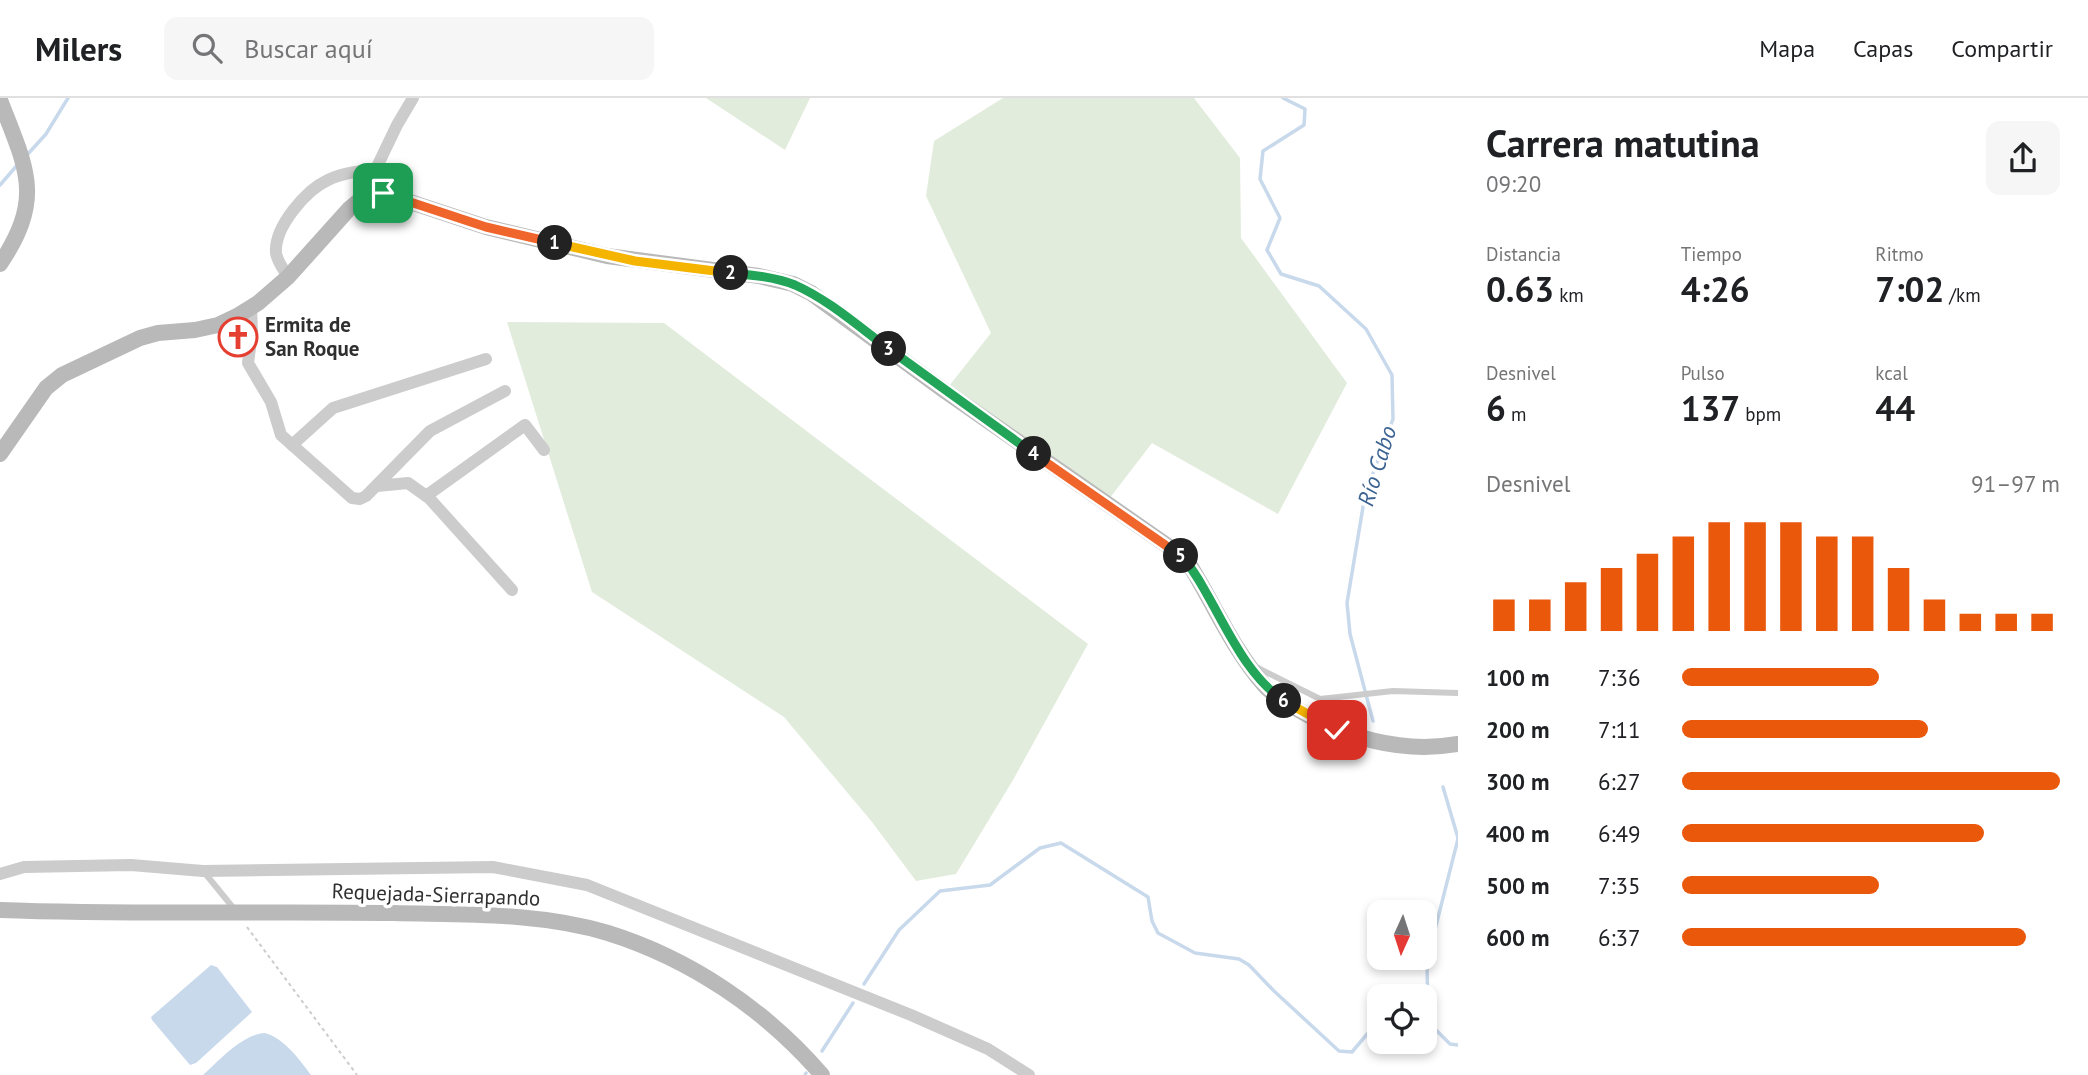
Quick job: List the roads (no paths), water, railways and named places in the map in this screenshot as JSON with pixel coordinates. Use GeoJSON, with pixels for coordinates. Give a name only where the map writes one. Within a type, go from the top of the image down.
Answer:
{"type":"FeatureCollection","features":[{"type":"Feature","properties":{"kind":"street"},"geometry":{"type":"LineString","coordinates":[[0,454],[46,388],[62,375],[140,338],[218,325],[251,307],[288,277],[362,198],[413,98]]}},
{"type":"Feature","properties":{"kind":"street"},"geometry":{"type":"LineString","coordinates":[[0,100],[28,178],[27,206],[23,221],[18,235],[0,264]]}},
{"type":"Feature","properties":{"kind":"street"},"geometry":{"type":"LineString","coordinates":[[288,277],[276,255],[277,242],[281,228],[302,200],[319,184],[330,179],[346,173],[376,169]]}},
{"type":"Feature","properties":{"kind":"street"},"geometry":{"type":"LineString","coordinates":[[362,198],[383,193],[486,227],[607,256],[759,276],[793,284],[811,293],[945,391],[1178,553],[1189,564],[1245,661],[1266,688],[1281,699],[1337,730],[1368,740],[1398,745],[1456,744]]}},
{"type":"Feature","properties":{"kind":"street"},"geometry":{"type":"LineString","coordinates":[[251,307],[253,333],[248,363],[271,402],[281,435],[352,498],[360,499],[377,486],[430,431],[505,391]]}},
{"type":"Feature","properties":{"kind":"street"},"geometry":{"type":"LineString","coordinates":[[292,445],[333,408],[486,359]]}},
{"type":"Feature","properties":{"kind":"street"},"geometry":{"type":"LineString","coordinates":[[426,496],[525,425],[544,450]]}},
{"type":"Feature","properties":{"kind":"street"},"geometry":{"type":"LineString","coordinates":[[377,486],[408,483],[426,496],[512,590]]}},
{"type":"Feature","properties":{"kind":"street"},"geometry":{"type":"LineString","coordinates":[[0,874],[37,866],[131,865],[203,870],[494,867],[587,885],[911,1015],[988,1049],[1029,1075]]}},
{"type":"Feature","properties":{"kind":"street","name":"Requejada-Sierrapando"},"geometry":{"type":"LineString","coordinates":[[0,910],[494,915],[551,920],[608,933],[650,948],[736,995],[780,1030],[822,1075]]}},
{"type":"Feature","properties":{"kind":"lane"},"geometry":{"type":"LineString","coordinates":[[1245,661],[1320,699],[1393,691],[1458,693]]}},
{"type":"Feature","properties":{"kind":"lane"},"geometry":{"type":"LineString","coordinates":[[203,870],[236,912]]}},
{"type":"Feature","properties":{"kind":"water"},"geometry":{"type":"Polygon","coordinates":[[[211,965],[217,967],[252,1012],[196,1063],[190,1065],[151,1017],[211,965]]]}},
{"type":"Feature","properties":{"kind":"water"},"geometry":{"type":"Polygon","coordinates":[[[265,1033],[285,1045],[311,1075],[203,1075],[239,1043],[265,1033]]]}},
{"type":"Feature","properties":{"kind":"waterway"},"geometry":{"type":"LineString","coordinates":[[27,155],[46,134],[68,98]]}},
{"type":"Feature","properties":{"kind":"waterway","name":"Río Cabo"},"geometry":{"type":"LineString","coordinates":[[1283,98],[1305,109],[1304,125],[1263,151],[1260,179],[1280,218],[1267,250],[1281,274],[1319,286],[1366,329],[1392,375],[1393,419],[1365,495],[1347,603],[1350,634],[1373,721]]}},
{"type":"Feature","properties":{"kind":"waterway"},"geometry":{"type":"LineString","coordinates":[[0,185],[19,163]]}},
{"type":"Feature","properties":{"kind":"waterway","name":"Río Cabo"},"geometry":{"type":"LineString","coordinates":[[1443,787],[1458,838]]}},
{"type":"Feature","properties":{"kind":"waterway","name":"Río Cabo"},"geometry":{"type":"LineString","coordinates":[[1458,839],[1427,961],[1428,1022],[1450,1044],[1458,1045]]}},
{"type":"Feature","properties":{"kind":"waterway"},"geometry":{"type":"LineString","coordinates":[[864,984],[899,930],[940,891],[990,885],[1040,848],[1061,843],[1148,897],[1152,921],[1158,933],[1195,953],[1239,959],[1249,965],[1339,1051],[1352,1052],[1367,1034]]}},
{"type":"Feature","properties":{"kind":"waterway"},"geometry":{"type":"LineString","coordinates":[[822,1051],[853,1003]]}},
{"type":"Feature","properties":{"kind":"place","name":"Ermita de San Roque"},"geometry":{"type":"Point","coordinates":[238,337]}}]}
